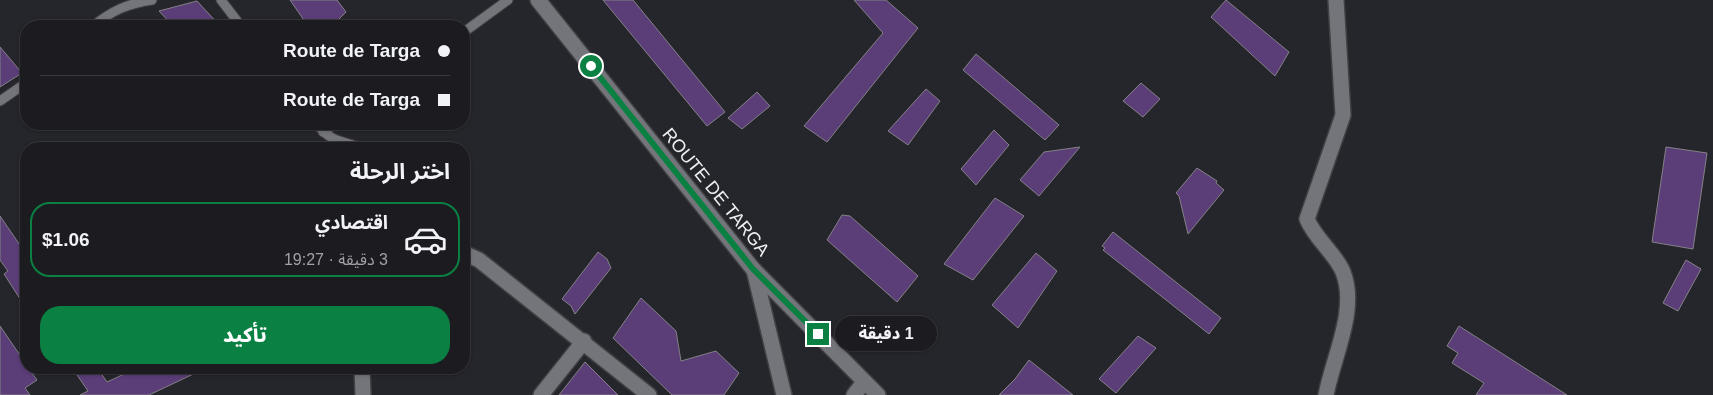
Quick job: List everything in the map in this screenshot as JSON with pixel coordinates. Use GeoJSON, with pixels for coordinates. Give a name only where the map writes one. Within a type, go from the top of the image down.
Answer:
{"type":"FeatureCollection","features":[{"type":"Feature","properties":{"kind":"street","name":"ROUTE DE TARGA"},"geometry":{"type":"LineString","coordinates":[[538,0],[753,269],[878,395]]}},
{"type":"Feature","properties":{"kind":"street"},"geometry":{"type":"LineString","coordinates":[[1326,395],[1348,307],[1348,292],[1343,271],[1311,230],[1307,219],[1342,115],[1336,0]]}},
{"type":"Feature","properties":{"kind":"street"},"geometry":{"type":"LineString","coordinates":[[470,256],[479,260],[584,341],[649,395]]}},
{"type":"Feature","properties":{"kind":"street"},"geometry":{"type":"LineString","coordinates":[[753,269],[784,395]]}},
{"type":"Feature","properties":{"kind":"street"},"geometry":{"type":"LineString","coordinates":[[541,395],[584,341]]}},
{"type":"Feature","properties":{"kind":"street"},"geometry":{"type":"LineString","coordinates":[[362,374],[363,395]]}},
{"type":"Feature","properties":{"kind":"street"},"geometry":{"type":"LineString","coordinates":[[854,395],[864,382]]}},
{"type":"Feature","properties":{"kind":"lane"},"geometry":{"type":"LineString","coordinates":[[101,20],[114,9],[137,2],[152,0]]}},
{"type":"Feature","properties":{"kind":"lane"},"geometry":{"type":"LineString","coordinates":[[221,0],[237,20]]}},
{"type":"Feature","properties":{"kind":"lane"},"geometry":{"type":"LineString","coordinates":[[470,28],[508,0]]}},
{"type":"Feature","properties":{"kind":"lane"},"geometry":{"type":"LineString","coordinates":[[0,101],[20,87]]}},
{"type":"Feature","properties":{"kind":"lane"},"geometry":{"type":"LineString","coordinates":[[326,130],[323,132],[337,142]]}},
{"type":"Feature","properties":{"kind":"building"},"geometry":{"type":"Polygon","coordinates":[[[290,0],[337,0],[346,12],[338,20],[304,20],[290,0]]]}},
{"type":"Feature","properties":{"kind":"building"},"geometry":{"type":"Polygon","coordinates":[[[603,0],[633,0],[725,112],[707,126],[603,0]]]}},
{"type":"Feature","properties":{"kind":"building"},"geometry":{"type":"Polygon","coordinates":[[[854,0],[886,0],[918,28],[827,142],[804,126],[883,33],[854,0]]]}},
{"type":"Feature","properties":{"kind":"building"},"geometry":{"type":"Polygon","coordinates":[[[1226,0],[1289,52],[1275,76],[1211,17],[1226,0]]]}},
{"type":"Feature","properties":{"kind":"building"},"geometry":{"type":"Polygon","coordinates":[[[197,1],[214,20],[167,20],[159,11],[197,1]]]}},
{"type":"Feature","properties":{"kind":"building"},"geometry":{"type":"Polygon","coordinates":[[[0,47],[20,71],[20,74],[0,87],[0,47]]]}},
{"type":"Feature","properties":{"kind":"building"},"geometry":{"type":"Polygon","coordinates":[[[976,54],[1059,125],[1045,140],[963,70],[976,54]]]}},
{"type":"Feature","properties":{"kind":"building"},"geometry":{"type":"Polygon","coordinates":[[[1141,83],[1160,99],[1143,117],[1123,101],[1141,83]]]}},
{"type":"Feature","properties":{"kind":"building"},"geometry":{"type":"Polygon","coordinates":[[[926,89],[940,101],[908,145],[888,131],[926,89]]]}},
{"type":"Feature","properties":{"kind":"building"},"geometry":{"type":"Polygon","coordinates":[[[757,92],[770,106],[742,129],[728,118],[757,92]]]}},
{"type":"Feature","properties":{"kind":"building"},"geometry":{"type":"Polygon","coordinates":[[[994,130],[1009,145],[976,185],[961,169],[994,130]]]}},
{"type":"Feature","properties":{"kind":"building"},"geometry":{"type":"Polygon","coordinates":[[[1080,147],[1039,196],[1020,180],[1044,152],[1080,147]]]}},
{"type":"Feature","properties":{"kind":"building"},"geometry":{"type":"Polygon","coordinates":[[[1666,147],[1707,153],[1693,249],[1652,242],[1666,147]]]}},
{"type":"Feature","properties":{"kind":"building"},"geometry":{"type":"Polygon","coordinates":[[[1197,168],[1217,181],[1216,183],[1224,190],[1188,234],[1179,196],[1176,193],[1197,168]]]}},
{"type":"Feature","properties":{"kind":"building"},"geometry":{"type":"Polygon","coordinates":[[[995,198],[1024,216],[973,280],[944,264],[995,198]]]}},
{"type":"Feature","properties":{"kind":"building"},"geometry":{"type":"Polygon","coordinates":[[[842,215],[850,216],[918,276],[897,302],[827,240],[842,215]]]}},
{"type":"Feature","properties":{"kind":"building"},"geometry":{"type":"Polygon","coordinates":[[[0,216],[20,245],[20,299],[4,274],[8,271],[0,260],[0,216]]]}},
{"type":"Feature","properties":{"kind":"building"},"geometry":{"type":"Polygon","coordinates":[[[1113,232],[1221,318],[1209,334],[1103,250],[1105,248],[1102,246],[1113,232]]]}},
{"type":"Feature","properties":{"kind":"building"},"geometry":{"type":"Polygon","coordinates":[[[598,252],[607,259],[611,268],[575,314],[571,306],[562,299],[598,252]]]}},
{"type":"Feature","properties":{"kind":"building"},"geometry":{"type":"Polygon","coordinates":[[[1036,253],[1057,271],[1018,328],[992,305],[1036,253]]]}},
{"type":"Feature","properties":{"kind":"building"},"geometry":{"type":"Polygon","coordinates":[[[1686,260],[1701,269],[1678,311],[1663,303],[1686,260]]]}},
{"type":"Feature","properties":{"kind":"building"},"geometry":{"type":"Polygon","coordinates":[[[641,298],[676,331],[681,361],[716,351],[739,373],[724,395],[672,395],[613,338],[641,298]]]}},
{"type":"Feature","properties":{"kind":"building"},"geometry":{"type":"Polygon","coordinates":[[[0,326],[20,355],[20,374],[33,374],[37,380],[25,388],[30,395],[0,395],[0,326]]]}},
{"type":"Feature","properties":{"kind":"building"},"geometry":{"type":"Polygon","coordinates":[[[1459,326],[1567,395],[1476,395],[1484,383],[1452,363],[1458,353],[1447,346],[1459,326]]]}},
{"type":"Feature","properties":{"kind":"building"},"geometry":{"type":"Polygon","coordinates":[[[1138,336],[1156,348],[1116,393],[1099,379],[1138,336]]]}},
{"type":"Feature","properties":{"kind":"building"},"geometry":{"type":"Polygon","coordinates":[[[1029,360],[1073,395],[999,395],[1015,379],[1029,360]]]}},
{"type":"Feature","properties":{"kind":"building"},"geometry":{"type":"Polygon","coordinates":[[[585,362],[618,395],[559,395],[585,362]]]}},
{"type":"Feature","properties":{"kind":"building"},"geometry":{"type":"Polygon","coordinates":[[[76,374],[101,374],[107,382],[124,374],[193,374],[149,395],[80,395],[88,391],[76,374]]]}},
{"type":"Feature","properties":{"kind":"route"},"geometry":{"type":"LineString","coordinates":[[591,66],[753,269],[818,334]]}}]}
